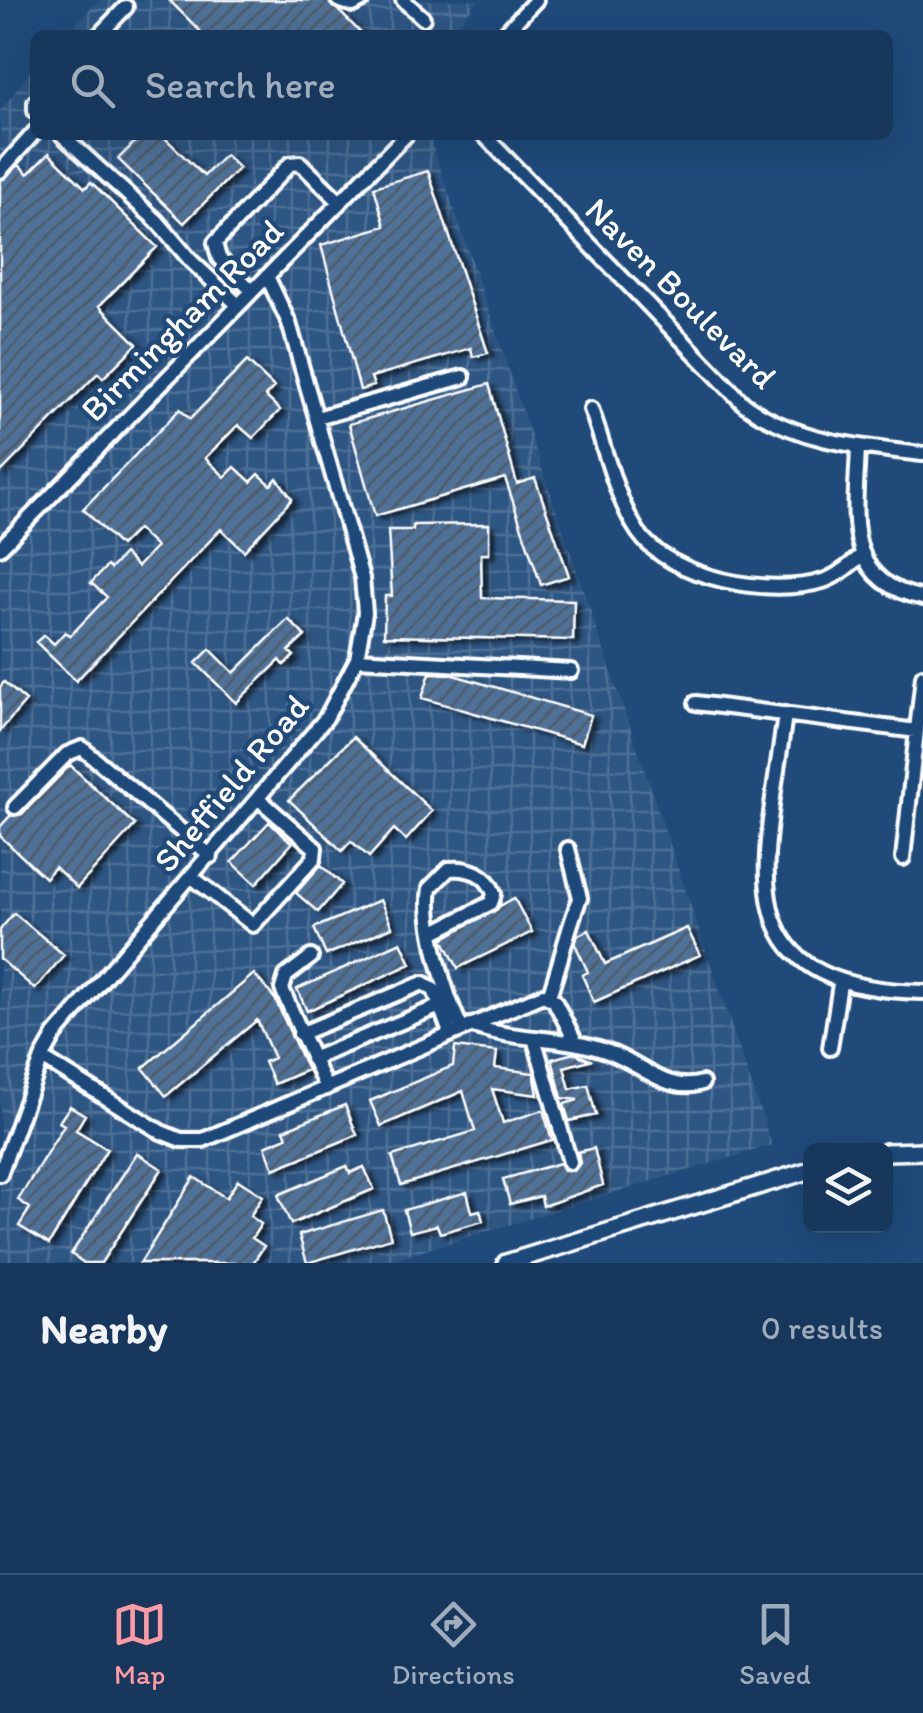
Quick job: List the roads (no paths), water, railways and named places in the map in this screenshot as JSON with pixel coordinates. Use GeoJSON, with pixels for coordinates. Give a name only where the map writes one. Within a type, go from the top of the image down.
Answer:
{"type":"FeatureCollection","features":[{"type":"Feature","properties":{"kind":"main road"},"geometry":{"type":"LineString","coordinates":[[893,1152],[923,1152]]}},
{"type":"Feature","properties":{"kind":"main road"},"geometry":{"type":"LineString","coordinates":[[506,1263],[803,1172]]}},
{"type":"Feature","properties":{"kind":"street"},"geometry":{"type":"LineString","coordinates":[[338,0],[353,5],[362,0]]}},
{"type":"Feature","properties":{"kind":"street"},"geometry":{"type":"LineString","coordinates":[[403,0],[423,18]]}},
{"type":"Feature","properties":{"kind":"street"},"geometry":{"type":"LineString","coordinates":[[508,30],[536,0]]}},
{"type":"Feature","properties":{"kind":"street"},"geometry":{"type":"LineString","coordinates":[[103,30],[126,6]]}},
{"type":"Feature","properties":{"kind":"street"},"geometry":{"type":"LineString","coordinates":[[0,171],[30,138]]}},
{"type":"Feature","properties":{"kind":"street"},"geometry":{"type":"LineString","coordinates":[[68,140],[158,221],[191,262],[238,305]]}},
{"type":"Feature","properties":{"kind":"street","name":"Birmingham Road"},"geometry":{"type":"LineString","coordinates":[[0,548],[401,140]]}},
{"type":"Feature","properties":{"kind":"street","name":"Naven Boulevard"},"geometry":{"type":"LineString","coordinates":[[489,140],[735,397],[777,425],[858,447],[923,454]]}},
{"type":"Feature","properties":{"kind":"street"},"geometry":{"type":"LineString","coordinates":[[252,290],[219,258],[214,243],[290,164],[300,163],[340,202]]}},
{"type":"Feature","properties":{"kind":"street","name":"Sheffield Road"},"geometry":{"type":"LineString","coordinates":[[0,1174],[42,1058],[55,1035],[260,800],[326,718],[357,659],[365,594],[289,324],[266,276]]}},
{"type":"Feature","properties":{"kind":"street"},"geometry":{"type":"LineString","coordinates":[[317,418],[463,377]]}},
{"type":"Feature","properties":{"kind":"street"},"geometry":{"type":"LineString","coordinates":[[592,408],[634,526],[672,564],[716,578],[802,585],[836,576],[862,555]]}},
{"type":"Feature","properties":{"kind":"street"},"geometry":{"type":"LineString","coordinates":[[858,447],[856,521],[862,555],[881,581],[923,598]]}},
{"type":"Feature","properties":{"kind":"street"},"geometry":{"type":"LineString","coordinates":[[357,659],[570,671]]}},
{"type":"Feature","properties":{"kind":"street"},"geometry":{"type":"LineString","coordinates":[[902,858],[923,676]]}},
{"type":"Feature","properties":{"kind":"street"},"geometry":{"type":"LineString","coordinates":[[696,703],[917,731]]}},
{"type":"Feature","properties":{"kind":"street"},"geometry":{"type":"LineString","coordinates":[[785,714],[765,875],[768,902],[799,957],[818,974],[840,984],[923,992]]}},
{"type":"Feature","properties":{"kind":"street"},"geometry":{"type":"LineString","coordinates":[[15,807],[67,754],[82,748],[211,856]]}},
{"type":"Feature","properties":{"kind":"street"},"geometry":{"type":"LineString","coordinates":[[192,877],[253,924],[314,858],[314,848],[260,800]]}},
{"type":"Feature","properties":{"kind":"street"},"geometry":{"type":"LineString","coordinates":[[42,1058],[181,1140],[203,1140],[546,995],[564,957],[569,918],[580,898],[568,849]]}},
{"type":"Feature","properties":{"kind":"street"},"geometry":{"type":"LineString","coordinates":[[434,932],[491,903],[493,890],[482,876],[457,868],[436,878],[428,902],[434,932],[452,1009],[461,1029]]}},
{"type":"Feature","properties":{"kind":"street"},"geometry":{"type":"LineString","coordinates":[[311,957],[283,981],[284,1001],[326,1088]]}},
{"type":"Feature","properties":{"kind":"street"},"geometry":{"type":"LineString","coordinates":[[300,1034],[420,983],[432,987],[440,1006],[461,1029],[574,1039],[634,1063],[664,1082],[690,1087],[702,1083]]}},
{"type":"Feature","properties":{"kind":"street"},"geometry":{"type":"LineString","coordinates":[[830,1048],[840,984]]}},
{"type":"Feature","properties":{"kind":"street"},"geometry":{"type":"LineString","coordinates":[[546,995],[574,1039]]}},
{"type":"Feature","properties":{"kind":"street"},"geometry":{"type":"LineString","coordinates":[[312,1060],[440,1006]]}},
{"type":"Feature","properties":{"kind":"street"},"geometry":{"type":"LineString","coordinates":[[534,1038],[570,1162]]}}]}
